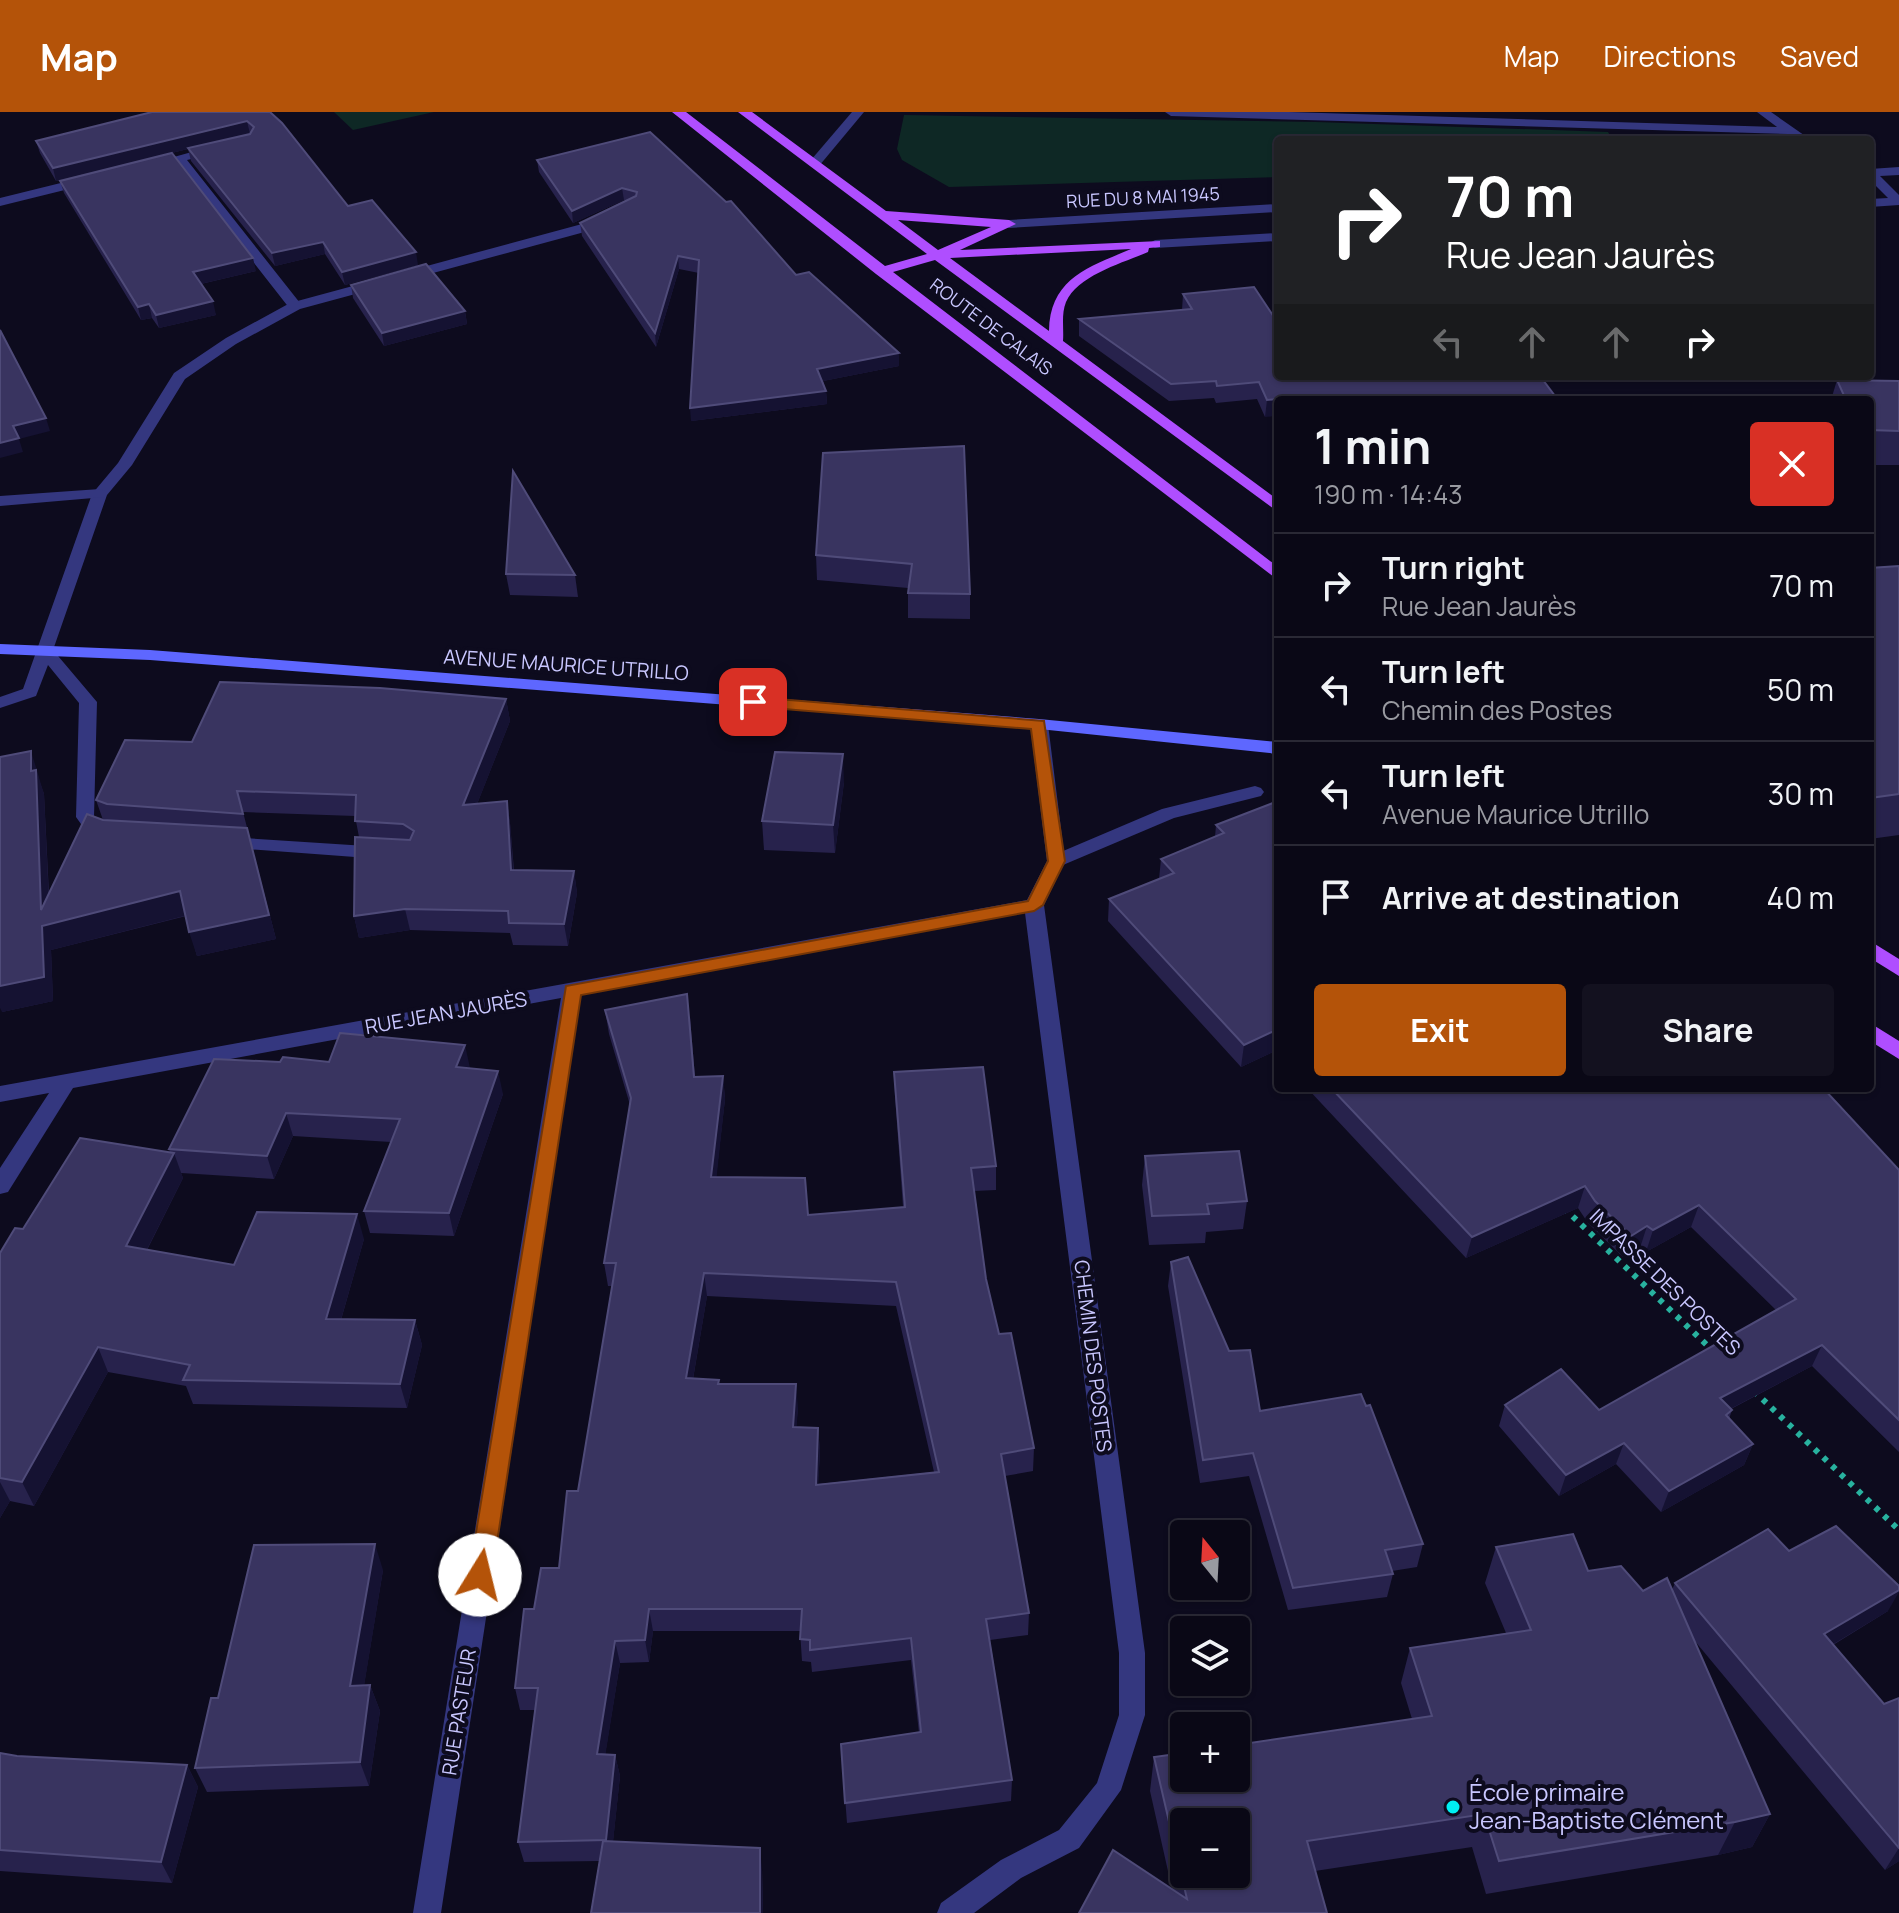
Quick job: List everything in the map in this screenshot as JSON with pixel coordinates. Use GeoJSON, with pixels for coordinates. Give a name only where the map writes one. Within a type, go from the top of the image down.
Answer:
{"type":"FeatureCollection","features":[{"type":"Feature","properties":{"kind":"main road","name":"ROUTE DE CALAIS"},"geometry":{"type":"LineString","coordinates":[[678,112],[1274,572]]}},
{"type":"Feature","properties":{"kind":"main road","name":"ROUTE DE CALAIS"},"geometry":{"type":"LineString","coordinates":[[744,112],[1274,504]]}},
{"type":"Feature","properties":{"kind":"main road"},"geometry":{"type":"LineString","coordinates":[[885,215],[1009,224]]}},
{"type":"Feature","properties":{"kind":"main road"},"geometry":{"type":"LineString","coordinates":[[881,271],[937,255],[1009,224]]}},
{"type":"Feature","properties":{"kind":"main road"},"geometry":{"type":"LineString","coordinates":[[937,255],[1155,244]]}},
{"type":"Feature","properties":{"kind":"main road"},"geometry":{"type":"LineString","coordinates":[[1056,341],[1059,303],[1070,287],[1092,272],[1155,244]]}},
{"type":"Feature","properties":{"kind":"main road","name":"AVENUE MAURICE UTRILLO"},"geometry":{"type":"LineString","coordinates":[[0,649],[150,655],[1039,724],[1274,748]]}},
{"type":"Feature","properties":{"kind":"main road","name":"AVENUE MAURICE UTRILLO"},"geometry":{"type":"LineString","coordinates":[[1177,737],[1274,739]]}},
{"type":"Feature","properties":{"kind":"main road"},"geometry":{"type":"LineString","coordinates":[[1874,951],[1899,969]]}},
{"type":"Feature","properties":{"kind":"main road"},"geometry":{"type":"LineString","coordinates":[[1874,1033],[1899,1052]]}},
{"type":"Feature","properties":{"kind":"street"},"geometry":{"type":"LineString","coordinates":[[815,163],[858,112]]}},
{"type":"Feature","properties":{"kind":"street"},"geometry":{"type":"LineString","coordinates":[[1171,112],[1787,131]]}},
{"type":"Feature","properties":{"kind":"street"},"geometry":{"type":"LineString","coordinates":[[1763,112],[1797,136]]}},
{"type":"Feature","properties":{"kind":"street"},"geometry":{"type":"LineString","coordinates":[[134,169],[234,144]]}},
{"type":"Feature","properties":{"kind":"street"},"geometry":{"type":"LineString","coordinates":[[179,158],[295,306]]}},
{"type":"Feature","properties":{"kind":"street"},"geometry":{"type":"LineString","coordinates":[[1874,173],[1899,171]]}},
{"type":"Feature","properties":{"kind":"street"},"geometry":{"type":"LineString","coordinates":[[0,202],[105,177]]}},
{"type":"Feature","properties":{"kind":"street"},"geometry":{"type":"LineString","coordinates":[[1874,177],[1899,201]]}},
{"type":"Feature","properties":{"kind":"street"},"geometry":{"type":"LineString","coordinates":[[1874,203],[1899,201]]}},
{"type":"Feature","properties":{"kind":"street","name":"RUE DU 8 MAI 1945"},"geometry":{"type":"LineString","coordinates":[[1009,224],[1274,208]]}},
{"type":"Feature","properties":{"kind":"street"},"geometry":{"type":"LineString","coordinates":[[0,703],[30,692],[100,494],[124,465],[179,376],[231,341],[295,306],[587,227],[619,211]]}},
{"type":"Feature","properties":{"kind":"street"},"geometry":{"type":"LineString","coordinates":[[1155,244],[1274,237]]}},
{"type":"Feature","properties":{"kind":"street"},"geometry":{"type":"LineString","coordinates":[[0,501],[100,494]]}},
{"type":"Feature","properties":{"kind":"street"},"geometry":{"type":"LineString","coordinates":[[44,650],[88,702],[85,817],[92,827],[111,835],[125,836]]}},
{"type":"Feature","properties":{"kind":"street"},"geometry":{"type":"LineString","coordinates":[[1034,905],[1056,861],[1039,724]]}},
{"type":"Feature","properties":{"kind":"street"},"geometry":{"type":"LineString","coordinates":[[1056,861],[1168,813],[1255,792]]}},
{"type":"Feature","properties":{"kind":"street"},"geometry":{"type":"LineString","coordinates":[[213,842],[408,855]]}},
{"type":"Feature","properties":{"kind":"street","name":"RUE JEAN JAURÈS"},"geometry":{"type":"LineString","coordinates":[[0,1094],[1034,905]]}},
{"type":"Feature","properties":{"kind":"street","name":"CHEMIN DES POSTES"},"geometry":{"type":"LineString","coordinates":[[951,1913],[1011,1869],[1069,1839],[1108,1790],[1132,1715],[1132,1653],[1034,905]]}},
{"type":"Feature","properties":{"kind":"street","name":"RUE PASTEUR"},"geometry":{"type":"LineString","coordinates":[[427,1913],[572,990]]}},
{"type":"Feature","properties":{"kind":"street"},"geometry":{"type":"LineString","coordinates":[[0,1186],[66,1083]]}},
{"type":"Feature","properties":{"kind":"path","name":"IMPASSE DES POSTES"},"geometry":{"type":"LineString","coordinates":[[1560,1203],[1718,1356]]}},
{"type":"Feature","properties":{"kind":"path"},"geometry":{"type":"LineString","coordinates":[[1752,1388],[1899,1530]]}},
{"type":"Feature","properties":{"kind":"green space"},"geometry":{"type":"Polygon","coordinates":[[[334,112],[434,112],[353,130],[334,112]]]}},
{"type":"Feature","properties":{"kind":"green space"},"geometry":{"type":"Polygon","coordinates":[[[904,115],[1316,122],[1608,132],[1610,136],[1274,136],[1274,177],[949,187],[902,160],[897,149],[904,115]]]}},
{"type":"Feature","properties":{"kind":"building"},"geometry":{"type":"Polygon","coordinates":[[[152,112],[270,112],[348,206],[372,200],[416,252],[342,272],[323,242],[272,253],[188,148],[250,134],[254,127],[247,121],[53,168],[36,141],[152,112]]]}},
{"type":"Feature","properties":{"kind":"building"},"geometry":{"type":"Polygon","coordinates":[[[650,132],[726,202],[731,201],[796,275],[809,272],[899,353],[817,369],[826,391],[690,408],[699,260],[678,256],[655,333],[580,223],[636,196],[637,192],[622,188],[572,211],[537,160],[650,132]]]}},
{"type":"Feature","properties":{"kind":"building"},"geometry":{"type":"Polygon","coordinates":[[[172,153],[253,258],[193,272],[213,301],[156,315],[149,304],[138,307],[60,181],[172,153]]]}},
{"type":"Feature","properties":{"kind":"building"},"geometry":{"type":"Polygon","coordinates":[[[426,264],[465,311],[382,333],[351,285],[426,264]]]}},
{"type":"Feature","properties":{"kind":"building"},"geometry":{"type":"Polygon","coordinates":[[[1254,287],[1274,317],[1274,380],[1543,380],[1555,396],[1274,396],[1274,399],[1267,400],[1259,382],[1217,386],[1216,381],[1171,384],[1079,319],[1192,309],[1183,294],[1254,287]]]}},
{"type":"Feature","properties":{"kind":"building"},"geometry":{"type":"Polygon","coordinates":[[[0,330],[46,418],[13,426],[19,438],[0,443],[0,330]]]}},
{"type":"Feature","properties":{"kind":"building"},"geometry":{"type":"Polygon","coordinates":[[[1837,380],[1899,381],[1899,431],[1874,430],[1874,396],[1844,396],[1837,380]]]}},
{"type":"Feature","properties":{"kind":"building"},"geometry":{"type":"Polygon","coordinates":[[[964,446],[970,594],[908,593],[912,564],[816,555],[823,453],[964,446]]]}},
{"type":"Feature","properties":{"kind":"building"},"geometry":{"type":"Polygon","coordinates":[[[513,471],[575,575],[506,574],[513,471]]]}},
{"type":"Feature","properties":{"kind":"building"},"geometry":{"type":"Polygon","coordinates":[[[1899,566],[1899,794],[1874,797],[1874,568],[1899,566]]]}},
{"type":"Feature","properties":{"kind":"building"},"geometry":{"type":"Polygon","coordinates":[[[220,682],[380,688],[506,699],[463,805],[507,801],[511,870],[574,871],[564,924],[509,923],[508,911],[405,909],[354,916],[355,837],[410,840],[414,831],[403,824],[355,821],[356,795],[237,791],[243,814],[107,804],[96,800],[125,740],[192,742],[220,682]]]}},
{"type":"Feature","properties":{"kind":"building"},"geometry":{"type":"Polygon","coordinates":[[[31,751],[31,771],[36,770],[41,910],[87,814],[103,820],[247,828],[269,915],[189,932],[180,891],[42,926],[44,977],[0,986],[0,757],[31,751]]]}},
{"type":"Feature","properties":{"kind":"building"},"geometry":{"type":"Polygon","coordinates":[[[775,752],[843,754],[833,825],[762,821],[775,752]]]}},
{"type":"Feature","properties":{"kind":"building"},"geometry":{"type":"Polygon","coordinates":[[[1274,803],[1274,1031],[1244,1045],[1109,899],[1174,873],[1161,859],[1224,833],[1216,825],[1274,803]]]}},
{"type":"Feature","properties":{"kind":"building"},"geometry":{"type":"Polygon","coordinates":[[[687,994],[694,1077],[723,1076],[711,1177],[805,1178],[808,1215],[905,1207],[894,1072],[983,1067],[996,1166],[971,1168],[986,1279],[999,1334],[1011,1333],[1034,1448],[1001,1454],[1029,1613],[986,1619],[1012,1780],[845,1803],[841,1744],[921,1732],[911,1638],[810,1650],[810,1640],[800,1639],[802,1609],[649,1609],[645,1640],[615,1641],[597,1754],[615,1755],[606,1840],[518,1842],[538,1688],[515,1688],[524,1609],[534,1609],[541,1568],[559,1568],[567,1491],[578,1491],[616,1263],[604,1263],[631,1098],[605,1010],[687,994]],[[704,1273],[686,1378],[719,1380],[718,1384],[796,1384],[793,1427],[818,1428],[816,1485],[939,1472],[896,1282],[704,1273]]]}},
{"type":"Feature","properties":{"kind":"building"},"geometry":{"type":"Polygon","coordinates":[[[340,1033],[465,1045],[456,1067],[498,1071],[449,1213],[364,1211],[400,1119],[286,1113],[267,1156],[169,1149],[214,1059],[280,1062],[283,1057],[329,1062],[340,1033]]]}},
{"type":"Feature","properties":{"kind":"building"},"geometry":{"type":"Polygon","coordinates":[[[1335,1092],[1827,1092],[1899,1170],[1899,1420],[1822,1345],[1720,1398],[1732,1410],[1726,1415],[1753,1444],[1669,1491],[1624,1443],[1566,1475],[1505,1405],[1561,1369],[1599,1410],[1796,1299],[1699,1205],[1653,1230],[1647,1226],[1631,1236],[1595,1201],[1585,1186],[1472,1237],[1335,1092]]]}},
{"type":"Feature","properties":{"kind":"building"},"geometry":{"type":"Polygon","coordinates":[[[80,1138],[174,1153],[126,1246],[234,1265],[257,1212],[357,1214],[326,1319],[415,1320],[400,1384],[183,1380],[190,1365],[98,1347],[22,1482],[0,1478],[0,1253],[15,1228],[23,1229],[80,1138]]]}},
{"type":"Feature","properties":{"kind":"building"},"geometry":{"type":"Polygon","coordinates":[[[1239,1151],[1247,1201],[1207,1204],[1209,1214],[1152,1216],[1145,1156],[1239,1151]]]}},
{"type":"Feature","properties":{"kind":"building"},"geometry":{"type":"Polygon","coordinates":[[[1188,1257],[1229,1351],[1250,1350],[1260,1411],[1361,1394],[1366,1406],[1370,1405],[1423,1544],[1385,1550],[1393,1574],[1293,1588],[1253,1453],[1203,1460],[1171,1262],[1188,1257]]]}},
{"type":"Feature","properties":{"kind":"building"},"geometry":{"type":"Polygon","coordinates":[[[1836,1526],[1899,1586],[1899,1590],[1824,1634],[1884,1704],[1899,1698],[1899,1848],[1675,1583],[1768,1529],[1789,1551],[1836,1526]]]}},
{"type":"Feature","properties":{"kind":"building"},"geometry":{"type":"Polygon","coordinates":[[[1573,1534],[1588,1571],[1621,1566],[1643,1591],[1667,1578],[1770,1814],[1499,1861],[1484,1814],[1307,1841],[1327,1913],[1079,1913],[1113,1850],[1187,1899],[1184,1888],[1250,1888],[1250,1808],[1170,1808],[1170,1826],[1154,1757],[1170,1755],[1170,1792],[1250,1792],[1250,1743],[1432,1716],[1410,1648],[1531,1630],[1496,1547],[1573,1534]]]}},
{"type":"Feature","properties":{"kind":"building"},"geometry":{"type":"Polygon","coordinates":[[[375,1544],[350,1686],[370,1685],[360,1762],[195,1768],[211,1698],[218,1698],[254,1545],[375,1544]]]}},
{"type":"Feature","properties":{"kind":"building"},"geometry":{"type":"Polygon","coordinates":[[[0,1753],[187,1765],[161,1862],[0,1850],[0,1753]]]}},
{"type":"Feature","properties":{"kind":"building"},"geometry":{"type":"Polygon","coordinates":[[[603,1841],[760,1848],[760,1913],[591,1913],[603,1841]]]}},
{"type":"Feature","properties":{"kind":"place","name":"École primaire Jean-Baptiste Clément"},"geometry":{"type":"Point","coordinates":[1453,1807]}},
{"type":"Feature","properties":{"kind":"route"},"geometry":{"type":"LineString","coordinates":[[480,1575],[572,990],[1034,905],[1056,861],[1039,724],[753,702]]}}]}
